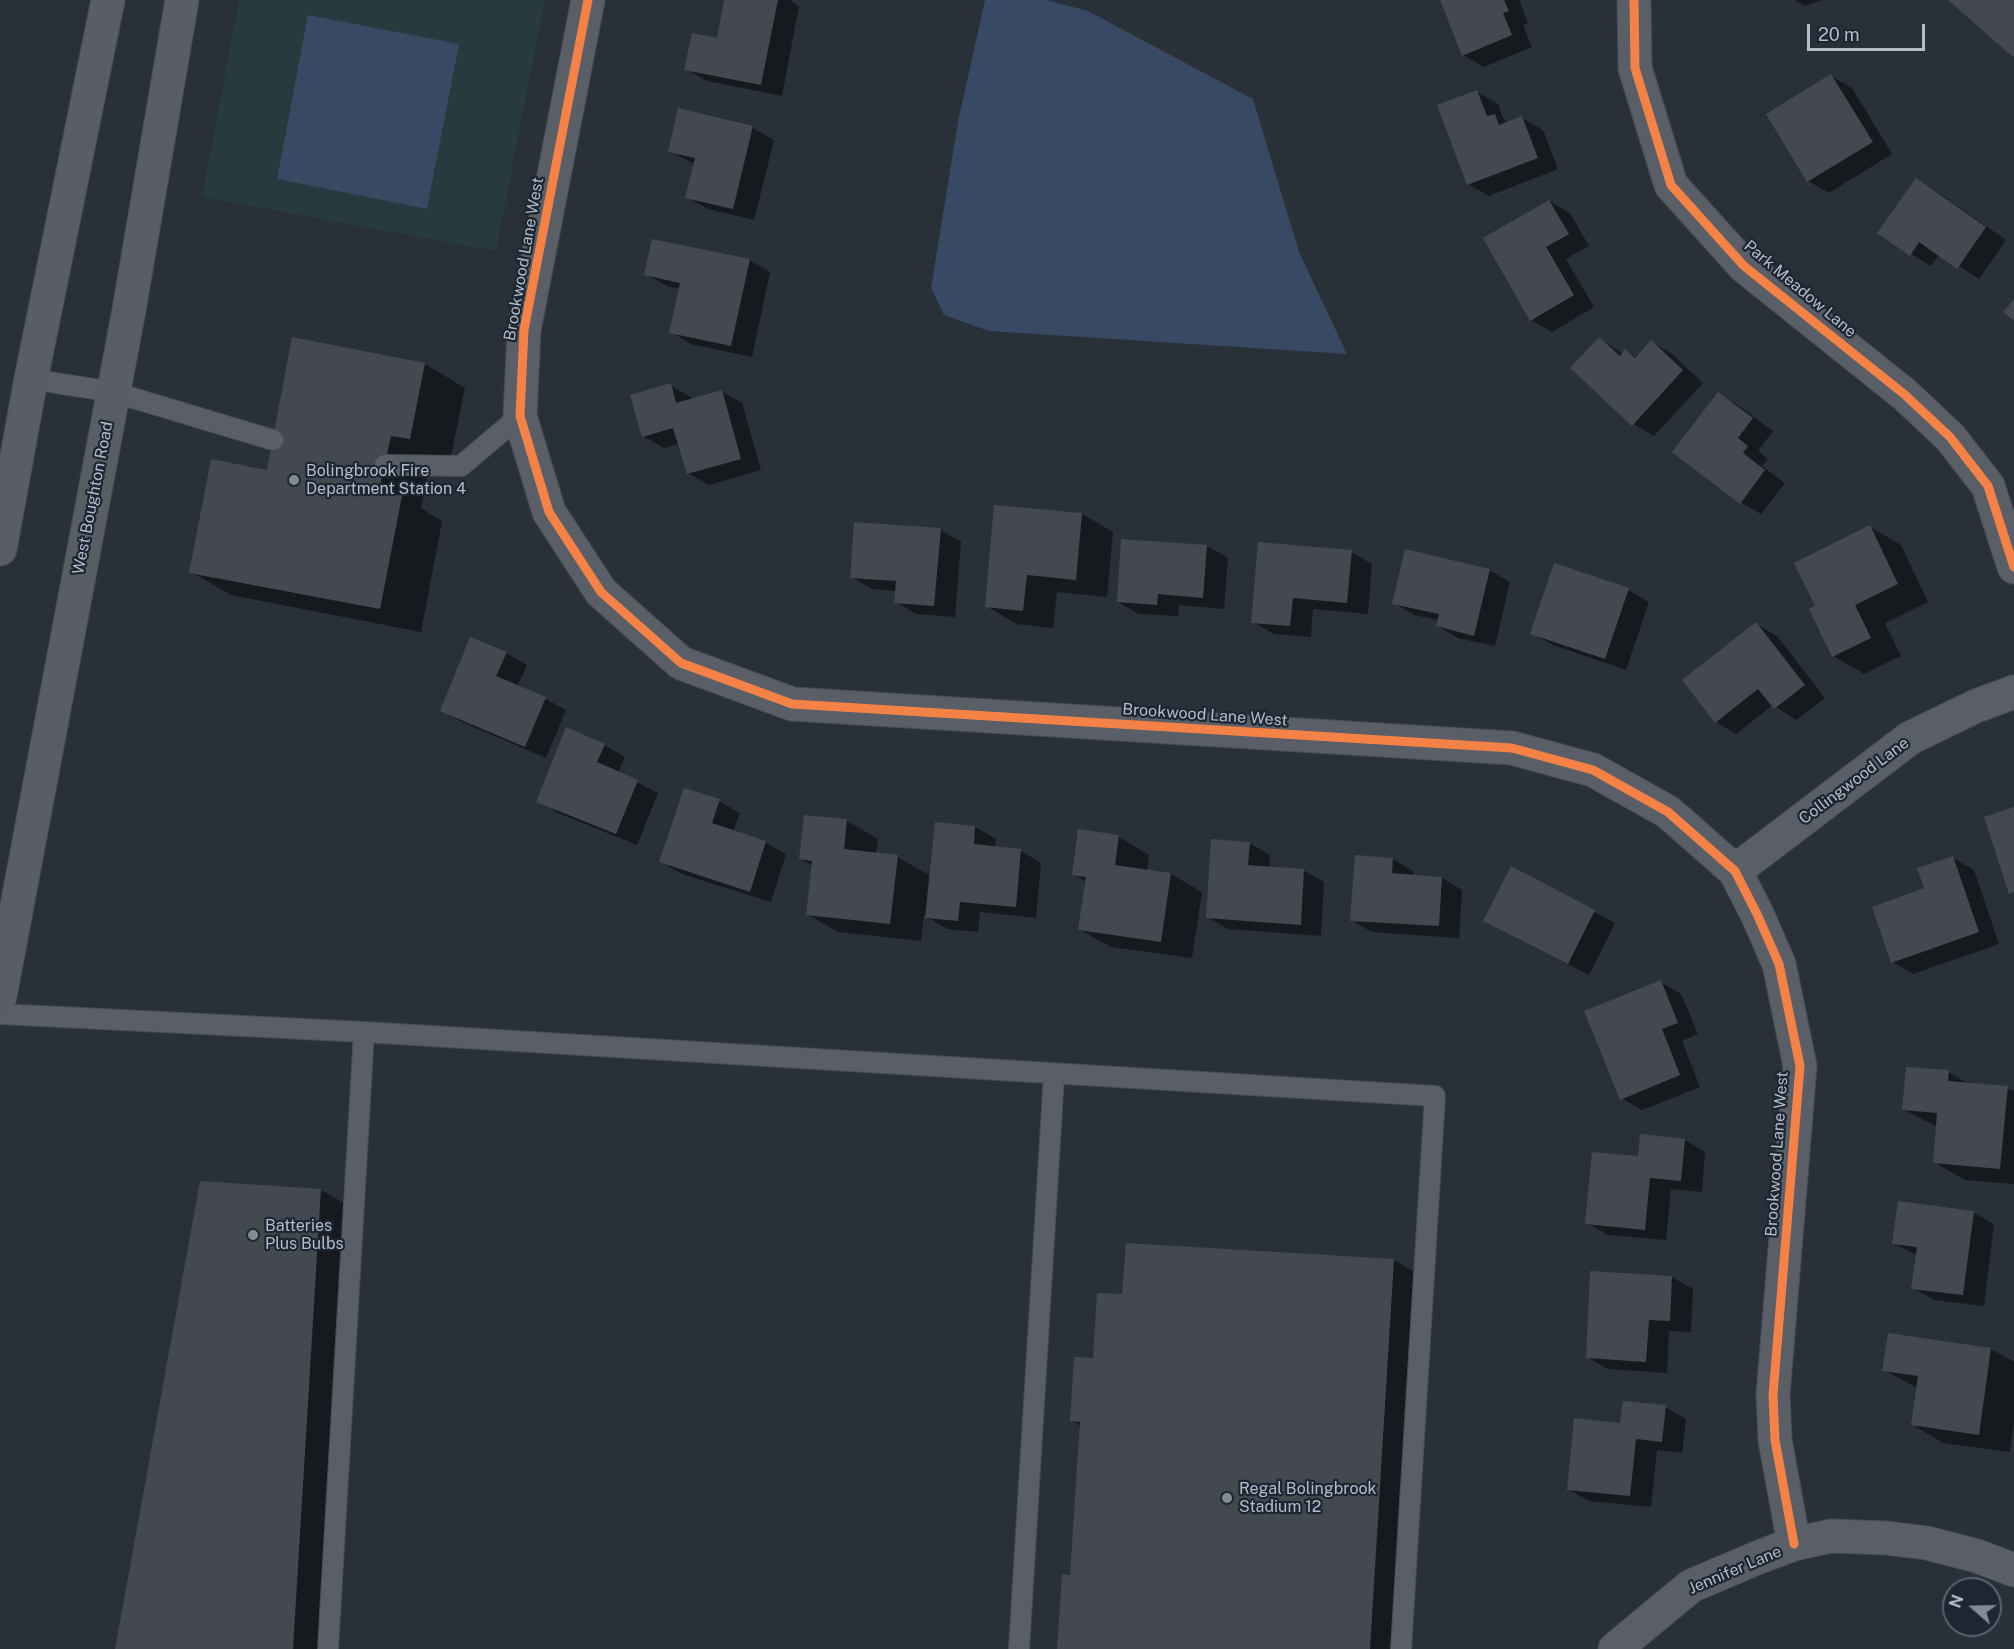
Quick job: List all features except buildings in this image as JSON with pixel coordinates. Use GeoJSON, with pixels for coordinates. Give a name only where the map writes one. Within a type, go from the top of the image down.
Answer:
{"type":"FeatureCollection","features":[{"type":"Feature","properties":{"kind":"main road"},"geometry":{"type":"LineString","coordinates":[[0,549],[108,0]]}},
{"type":"Feature","properties":{"kind":"main road","name":"West Boughton Road"},"geometry":{"type":"LineString","coordinates":[[0,996],[113,392],[182,0]]}},
{"type":"Feature","properties":{"kind":"street","name":"Brookwood Lane West"},"geometry":{"type":"LineString","coordinates":[[588,0],[524,330],[520,416],[549,512],[602,592],[681,663],[792,704],[1512,748],[1593,770],[1668,812],[1735,871],[1779,964],[1800,1066],[1773,1395],[1775,1440],[1794,1545]]}},
{"type":"Feature","properties":{"kind":"street","name":"Park Meadow Lane"},"geometry":{"type":"LineString","coordinates":[[1634,0],[1635,68],[1671,184],[1744,266],[1904,394],[1950,437],[1988,486],[2014,567]]}},
{"type":"Feature","properties":{"kind":"street","name":"Collingwood Lane"},"geometry":{"type":"LineString","coordinates":[[1735,871],[1910,738],[1976,706],[2014,692]]}},
{"type":"Feature","properties":{"kind":"street","name":"Jennifer Lane"},"geometry":{"type":"LineString","coordinates":[[1615,1649],[1691,1586],[1759,1557],[1831,1536],[1886,1538],[1927,1543],[1977,1556],[2014,1570]]}},
{"type":"Feature","properties":{"kind":"lane"},"geometry":{"type":"LineString","coordinates":[[32,379],[113,392],[273,440]]}},
{"type":"Feature","properties":{"kind":"lane"},"geometry":{"type":"LineString","coordinates":[[385,465],[461,466],[520,416]]}},
{"type":"Feature","properties":{"kind":"lane"},"geometry":{"type":"LineString","coordinates":[[0,1014],[364,1032],[1435,1096],[1401,1649]]}},
{"type":"Feature","properties":{"kind":"lane"},"geometry":{"type":"LineString","coordinates":[[328,1649],[364,1032]]}},
{"type":"Feature","properties":{"kind":"lane"},"geometry":{"type":"LineString","coordinates":[[1019,1649],[1054,1075]]}},
{"type":"Feature","properties":{"kind":"green space"},"geometry":{"type":"Polygon","coordinates":[[[239,0],[545,0],[496,251],[202,197],[239,0]]]}},
{"type":"Feature","properties":{"kind":"water"},"geometry":{"type":"Polygon","coordinates":[[[985,0],[1046,0],[1088,11],[1253,99],[1299,252],[1347,354],[989,331],[944,315],[931,288],[958,122],[985,0]]]}},
{"type":"Feature","properties":{"kind":"water"},"geometry":{"type":"Polygon","coordinates":[[[308,15],[459,44],[427,209],[277,179],[308,15]]]}},
{"type":"Feature","properties":{"kind":"cycle path"},"geometry":{"type":"LineString","coordinates":[[588,0],[524,330],[520,416],[549,512],[601,592],[681,663],[792,704],[1512,748],[1593,770],[1668,812],[1735,871],[1779,964],[1800,1066],[1773,1395],[1775,1440],[1794,1544]]}},
{"type":"Feature","properties":{"kind":"cycle path"},"geometry":{"type":"LineString","coordinates":[[1634,0],[1635,68],[1671,185],[1744,266],[1904,394],[1950,437],[1988,486],[2014,567]]}},
{"type":"Feature","properties":{"kind":"place","name":"Bolingbrook Fire Department Station 4"},"geometry":{"type":"Point","coordinates":[294,480]}},
{"type":"Feature","properties":{"kind":"place","name":"Batteries Plus Bulbs"},"geometry":{"type":"Point","coordinates":[253,1235]}},
{"type":"Feature","properties":{"kind":"place","name":"Regal Bolingbrook Stadium 12"},"geometry":{"type":"Point","coordinates":[1227,1498]}}]}
